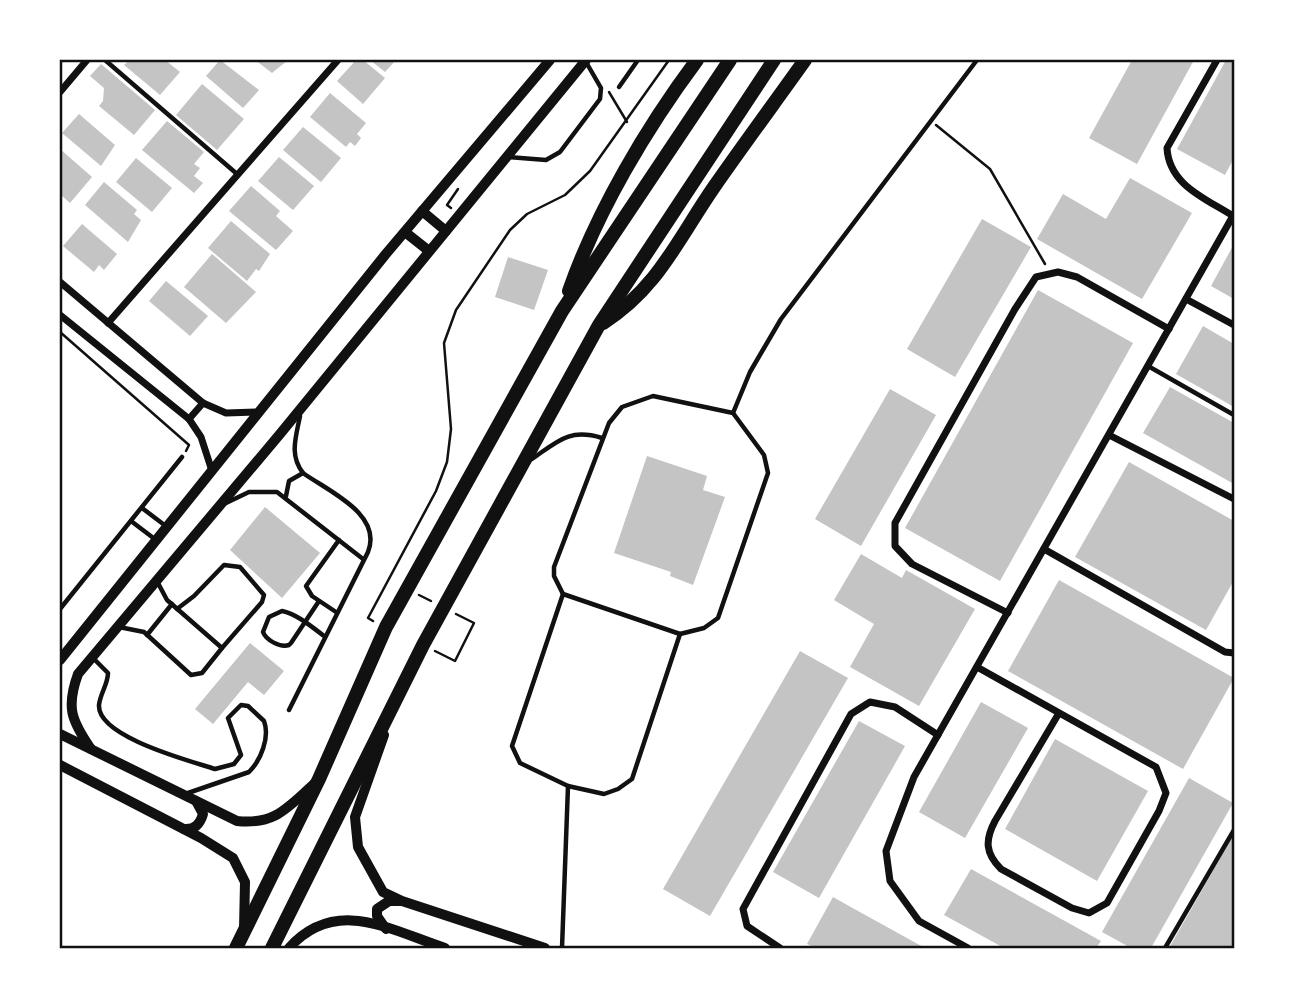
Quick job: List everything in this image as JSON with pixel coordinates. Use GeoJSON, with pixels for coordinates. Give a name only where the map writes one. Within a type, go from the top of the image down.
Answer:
{"type":"FeatureCollection","features":[{"type":"Feature","properties":{"kind":"main road"},"geometry":{"type":"LineString","coordinates":[[562,311],[589,242],[646,135],[696,60]]}},
{"type":"Feature","properties":{"kind":"main road"},"geometry":{"type":"LineString","coordinates":[[236,948],[319,779],[386,627],[562,311],[730,60]]}},
{"type":"Feature","properties":{"kind":"main road"},"geometry":{"type":"LineString","coordinates":[[272,948],[423,645],[599,325],[774,60]]}},
{"type":"Feature","properties":{"kind":"main road"},"geometry":{"type":"LineString","coordinates":[[599,325],[628,306],[646,289],[714,187],[805,60]]}},
{"type":"Feature","properties":{"kind":"street"},"geometry":{"type":"LineString","coordinates":[[60,92],[87,60]]}},
{"type":"Feature","properties":{"kind":"street"},"geometry":{"type":"LineString","coordinates":[[108,323],[338,60]]}},
{"type":"Feature","properties":{"kind":"street"},"geometry":{"type":"LineString","coordinates":[[60,660],[422,211],[550,60]]}},
{"type":"Feature","properties":{"kind":"street"},"geometry":{"type":"LineString","coordinates":[[91,749],[78,731],[70,696],[78,674],[301,408],[586,60]]}},
{"type":"Feature","properties":{"kind":"street"},"geometry":{"type":"LineString","coordinates":[[968,948],[919,921],[890,881],[886,851],[914,777],[1234,215],[1176,178],[1168,163],[1167,148],[1217,60]]}},
{"type":"Feature","properties":{"kind":"street"},"geometry":{"type":"LineString","coordinates":[[422,211],[446,231]]}},
{"type":"Feature","properties":{"kind":"street"},"geometry":{"type":"LineString","coordinates":[[405,232],[429,251]]}},
{"type":"Feature","properties":{"kind":"street"},"geometry":{"type":"LineString","coordinates":[[1008,613],[912,564],[895,546],[895,523],[1015,309],[1036,277],[1051,273],[1077,277],[1169,329]]}},
{"type":"Feature","properties":{"kind":"street"},"geometry":{"type":"LineString","coordinates":[[60,282],[204,403],[226,413],[260,411]]}},
{"type":"Feature","properties":{"kind":"street"},"geometry":{"type":"LineString","coordinates":[[1186,299],[1234,325]]}},
{"type":"Feature","properties":{"kind":"street"},"geometry":{"type":"LineString","coordinates":[[60,315],[189,419],[208,452],[212,473]]}},
{"type":"Feature","properties":{"kind":"street"},"geometry":{"type":"LineString","coordinates":[[189,419],[204,403]]}},
{"type":"Feature","properties":{"kind":"street"},"geometry":{"type":"LineString","coordinates":[[1109,435],[1234,499]]}},
{"type":"Feature","properties":{"kind":"street"},"geometry":{"type":"LineString","coordinates":[[1044,549],[1225,652],[1234,653]]}},
{"type":"Feature","properties":{"kind":"street"},"geometry":{"type":"LineString","coordinates":[[96,616],[106,624],[118,627]]}},
{"type":"Feature","properties":{"kind":"street"},"geometry":{"type":"LineString","coordinates":[[977,667],[1156,767],[1166,793],[1107,903],[1089,913],[1072,908],[1001,869],[988,849],[988,836],[995,821],[1059,713]]}},
{"type":"Feature","properties":{"kind":"street"},"geometry":{"type":"LineString","coordinates":[[398,694],[355,817],[358,846],[369,871],[383,892],[402,901],[545,948]]}},
{"type":"Feature","properties":{"kind":"street"},"geometry":{"type":"LineString","coordinates":[[780,948],[747,926],[743,909],[851,714],[870,702],[883,705],[895,708],[938,735]]}},
{"type":"Feature","properties":{"kind":"street"},"geometry":{"type":"LineString","coordinates":[[60,734],[237,821],[257,823],[282,814],[319,779]]}},
{"type":"Feature","properties":{"kind":"street"},"geometry":{"type":"LineString","coordinates":[[60,765],[233,858],[245,882],[244,933]]}},
{"type":"Feature","properties":{"kind":"street"},"geometry":{"type":"LineString","coordinates":[[181,829],[189,829],[201,821],[203,814],[196,801]]}},
{"type":"Feature","properties":{"kind":"street"},"geometry":{"type":"LineString","coordinates":[[386,929],[377,916],[377,909],[389,901],[402,901]]}},
{"type":"Feature","properties":{"kind":"street"},"geometry":{"type":"LineString","coordinates":[[289,948],[299,937],[328,921],[354,918],[445,948]]}},
{"type":"Feature","properties":{"kind":"lane"},"geometry":{"type":"LineString","coordinates":[[106,60],[238,175]]}},
{"type":"Feature","properties":{"kind":"lane"},"geometry":{"type":"LineString","coordinates":[[507,157],[545,160],[560,152],[600,99],[601,88],[586,60]]}},
{"type":"Feature","properties":{"kind":"lane"},"geometry":{"type":"LineString","coordinates":[[619,87],[638,60]]}},
{"type":"Feature","properties":{"kind":"lane"},"geometry":{"type":"LineString","coordinates":[[733,413],[750,372],[781,319],[977,60]]}},
{"type":"Feature","properties":{"kind":"lane"},"geometry":{"type":"LineString","coordinates":[[1148,366],[1234,415]]}},
{"type":"Feature","properties":{"kind":"lane"},"geometry":{"type":"LineString","coordinates":[[653,396],[733,413],[764,456],[768,473],[718,618],[704,628],[680,634],[564,594],[554,576],[554,567],[602,438],[622,407],[653,396]]}},
{"type":"Feature","properties":{"kind":"lane"},"geometry":{"type":"LineString","coordinates":[[289,710],[372,536],[367,521],[303,473],[294,452],[301,408]]}},
{"type":"Feature","properties":{"kind":"lane"},"geometry":{"type":"LineString","coordinates":[[519,467],[566,436],[577,433],[602,438]]}},
{"type":"Feature","properties":{"kind":"lane"},"geometry":{"type":"LineString","coordinates":[[60,608],[182,457]]}},
{"type":"Feature","properties":{"kind":"lane"},"geometry":{"type":"LineString","coordinates":[[286,496],[289,481],[303,473]]}},
{"type":"Feature","properties":{"kind":"lane"},"geometry":{"type":"LineString","coordinates":[[219,507],[258,490],[277,492],[286,496],[363,559]]}},
{"type":"Feature","properties":{"kind":"lane"},"geometry":{"type":"LineString","coordinates":[[142,508],[168,528]]}},
{"type":"Feature","properties":{"kind":"lane"},"geometry":{"type":"LineString","coordinates":[[131,521],[157,541]]}},
{"type":"Feature","properties":{"kind":"lane"},"geometry":{"type":"LineString","coordinates":[[336,612],[309,593],[307,582],[339,540]]}},
{"type":"Feature","properties":{"kind":"lane"},"geometry":{"type":"LineString","coordinates":[[118,627],[129,627],[147,635],[191,675],[197,676],[262,602],[264,595],[240,567],[224,565],[194,597],[177,609]]}},
{"type":"Feature","properties":{"kind":"lane"},"geometry":{"type":"LineString","coordinates":[[157,581],[172,604],[222,649]]}},
{"type":"Feature","properties":{"kind":"lane"},"geometry":{"type":"LineString","coordinates":[[564,594],[512,746],[520,762],[568,786],[604,794],[618,789],[632,779],[680,634]]}},
{"type":"Feature","properties":{"kind":"lane"},"geometry":{"type":"LineString","coordinates":[[319,601],[304,623],[286,646],[265,637],[263,632],[270,617],[277,612],[287,612],[304,623],[324,636]]}},
{"type":"Feature","properties":{"kind":"lane"},"geometry":{"type":"LineString","coordinates":[[147,635],[172,604]]}},
{"type":"Feature","properties":{"kind":"lane"},"geometry":{"type":"LineString","coordinates":[[92,657],[108,673],[99,705],[101,712],[108,722],[132,740],[150,748],[215,769],[224,768],[242,755],[228,718],[232,713],[241,705],[248,706],[264,721],[265,741],[256,765],[249,772],[216,786],[183,794]]}},
{"type":"Feature","properties":{"kind":"lane"},"geometry":{"type":"LineString","coordinates":[[562,948],[568,786]]}},
{"type":"Feature","properties":{"kind":"lane"},"geometry":{"type":"LineString","coordinates":[[1165,948],[1234,830]]}},
{"type":"Feature","properties":{"kind":"path"},"geometry":{"type":"LineString","coordinates":[[368,618],[436,491],[447,463],[451,429],[444,342],[456,310],[510,230],[527,214],[565,195],[590,171],[670,60]]}},
{"type":"Feature","properties":{"kind":"path"},"geometry":{"type":"LineString","coordinates":[[932,121],[990,169],[1051,273]]}},
{"type":"Feature","properties":{"kind":"path"},"geometry":{"type":"LineString","coordinates":[[60,332],[189,445],[182,457]]}},
{"type":"Feature","properties":{"kind":"path"},"geometry":{"type":"LineString","coordinates":[[415,593],[438,605]]}},
{"type":"Feature","properties":{"kind":"path"},"geometry":{"type":"LineString","coordinates":[[423,645],[455,661],[474,623],[450,611]]}},
{"type":"Feature","properties":{"kind":"building"},"geometry":{"type":"Polygon","coordinates":[[[130,60],[165,60],[180,72],[160,95],[124,65],[130,60]]]}},
{"type":"Feature","properties":{"kind":"building"},"geometry":{"type":"Polygon","coordinates":[[[220,60],[259,90],[243,108],[206,76],[220,60]]]}},
{"type":"Feature","properties":{"kind":"building"},"geometry":{"type":"Polygon","coordinates":[[[255,60],[288,60],[272,73],[255,60]]]}},
{"type":"Feature","properties":{"kind":"building"},"geometry":{"type":"Polygon","coordinates":[[[356,60],[363,60],[385,78],[363,104],[337,81],[356,60]]]}},
{"type":"Feature","properties":{"kind":"building"},"geometry":{"type":"Polygon","coordinates":[[[370,60],[396,60],[385,72],[370,60]]]}},
{"type":"Feature","properties":{"kind":"building"},"geometry":{"type":"Polygon","coordinates":[[[1132,60],[1194,60],[1137,164],[1089,138],[1132,60]]]}},
{"type":"Feature","properties":{"kind":"building"},"geometry":{"type":"Polygon","coordinates":[[[1226,60],[1234,60],[1234,158],[1225,175],[1177,149],[1226,60]]]}},
{"type":"Feature","properties":{"kind":"building"},"geometry":{"type":"Polygon","coordinates":[[[101,64],[155,110],[134,135],[99,106],[103,101],[104,88],[90,76],[101,64]]]}},
{"type":"Feature","properties":{"kind":"building"},"geometry":{"type":"Polygon","coordinates":[[[202,84],[244,119],[217,150],[176,115],[202,84]]]}},
{"type":"Feature","properties":{"kind":"building"},"geometry":{"type":"Polygon","coordinates":[[[330,93],[366,123],[357,134],[361,138],[355,146],[350,142],[346,147],[310,117],[330,93]]]}},
{"type":"Feature","properties":{"kind":"building"},"geometry":{"type":"Polygon","coordinates":[[[79,114],[115,145],[101,166],[62,133],[79,114]]]}},
{"type":"Feature","properties":{"kind":"building"},"geometry":{"type":"Polygon","coordinates":[[[167,121],[204,152],[194,164],[200,168],[194,176],[203,183],[194,193],[142,150],[167,121]]]}},
{"type":"Feature","properties":{"kind":"building"},"geometry":{"type":"Polygon","coordinates":[[[303,127],[341,158],[321,182],[283,150],[303,127]]]}},
{"type":"Feature","properties":{"kind":"building"},"geometry":{"type":"Polygon","coordinates":[[[60,149],[92,177],[70,203],[60,194],[60,149]]]}},
{"type":"Feature","properties":{"kind":"building"},"geometry":{"type":"Polygon","coordinates":[[[279,157],[314,186],[293,210],[258,181],[279,157]]]}},
{"type":"Feature","properties":{"kind":"building"},"geometry":{"type":"Polygon","coordinates":[[[136,158],[172,188],[152,212],[116,182],[136,158]]]}},
{"type":"Feature","properties":{"kind":"building"},"geometry":{"type":"Polygon","coordinates":[[[1130,178],[1192,213],[1142,299],[1037,239],[1063,194],[1106,219],[1130,178]]]}},
{"type":"Feature","properties":{"kind":"building"},"geometry":{"type":"Polygon","coordinates":[[[104,182],[137,210],[134,214],[141,220],[128,242],[85,205],[104,182]]]}},
{"type":"Feature","properties":{"kind":"building"},"geometry":{"type":"Polygon","coordinates":[[[251,186],[280,211],[276,216],[293,231],[276,250],[229,211],[251,186]]]}},
{"type":"Feature","properties":{"kind":"building"},"geometry":{"type":"Polygon","coordinates":[[[982,219],[1031,247],[955,377],[907,349],[982,219]]]}},
{"type":"Feature","properties":{"kind":"building"},"geometry":{"type":"Polygon","coordinates":[[[231,221],[270,254],[259,271],[256,269],[247,281],[208,248],[231,221]]]}},
{"type":"Feature","properties":{"kind":"building"},"geometry":{"type":"Polygon","coordinates":[[[82,224],[117,254],[104,270],[99,265],[94,272],[63,246],[82,224]]]}},
{"type":"Feature","properties":{"kind":"building"},"geometry":{"type":"Polygon","coordinates":[[[1234,244],[1234,299],[1211,286],[1234,244]]]}},
{"type":"Feature","properties":{"kind":"building"},"geometry":{"type":"Polygon","coordinates":[[[212,254],[256,292],[226,323],[184,287],[212,254]]]}},
{"type":"Feature","properties":{"kind":"building"},"geometry":{"type":"Polygon","coordinates":[[[508,257],[548,270],[534,310],[495,297],[508,257]]]}},
{"type":"Feature","properties":{"kind":"building"},"geometry":{"type":"Polygon","coordinates":[[[166,281],[208,316],[190,336],[149,301],[166,281]]]}},
{"type":"Feature","properties":{"kind":"building"},"geometry":{"type":"Polygon","coordinates":[[[1038,290],[1133,343],[1000,581],[905,528],[1038,290]]]}},
{"type":"Feature","properties":{"kind":"building"},"geometry":{"type":"Polygon","coordinates":[[[1203,326],[1234,344],[1234,407],[1176,374],[1203,326]]]}},
{"type":"Feature","properties":{"kind":"building"},"geometry":{"type":"Polygon","coordinates":[[[1170,387],[1234,423],[1234,484],[1143,433],[1170,387]]]}},
{"type":"Feature","properties":{"kind":"building"},"geometry":{"type":"Polygon","coordinates":[[[890,389],[936,415],[861,546],[815,519],[890,389]]]}},
{"type":"Feature","properties":{"kind":"building"},"geometry":{"type":"Polygon","coordinates":[[[647,456],[707,476],[703,490],[725,497],[693,585],[670,576],[671,572],[614,553],[647,456]]]}},
{"type":"Feature","properties":{"kind":"building"},"geometry":{"type":"Polygon","coordinates":[[[1129,462],[1234,521],[1234,580],[1206,630],[1075,557],[1129,462]]]}},
{"type":"Feature","properties":{"kind":"building"},"geometry":{"type":"Polygon","coordinates":[[[265,507],[320,553],[282,598],[230,550],[265,507]]]}},
{"type":"Feature","properties":{"kind":"building"},"geometry":{"type":"Polygon","coordinates":[[[861,554],[902,578],[906,570],[975,609],[919,706],[850,667],[874,624],[834,600],[861,554]]]}},
{"type":"Feature","properties":{"kind":"building"},"geometry":{"type":"Polygon","coordinates":[[[1059,580],[1234,678],[1183,769],[1008,671],[1059,580]]]}},
{"type":"Feature","properties":{"kind":"building"},"geometry":{"type":"Polygon","coordinates":[[[250,643],[284,671],[264,695],[248,682],[213,724],[195,709],[250,643]]]}},
{"type":"Feature","properties":{"kind":"building"},"geometry":{"type":"Polygon","coordinates":[[[800,651],[848,678],[710,916],[663,889],[800,651]]]}},
{"type":"Feature","properties":{"kind":"building"},"geometry":{"type":"Polygon","coordinates":[[[981,702],[1028,728],[965,838],[919,812],[981,702]]]}},
{"type":"Feature","properties":{"kind":"building"},"geometry":{"type":"Polygon","coordinates":[[[859,721],[905,746],[819,898],[773,872],[859,721]]]}},
{"type":"Feature","properties":{"kind":"building"},"geometry":{"type":"Polygon","coordinates":[[[1055,739],[1148,791],[1097,881],[1005,829],[1055,739]]]}},
{"type":"Feature","properties":{"kind":"building"},"geometry":{"type":"Polygon","coordinates":[[[1189,778],[1233,803],[1151,948],[1131,948],[1102,932],[1189,778]]]}},
{"type":"Feature","properties":{"kind":"building"},"geometry":{"type":"Polygon","coordinates":[[[1234,834],[1232,946],[1169,948],[1234,834]]]}},
{"type":"Feature","properties":{"kind":"building"},"geometry":{"type":"Polygon","coordinates":[[[971,869],[1101,941],[1096,948],[1004,948],[944,915],[971,869]]]}},
{"type":"Feature","properties":{"kind":"building"},"geometry":{"type":"Polygon","coordinates":[[[833,897],[925,948],[816,948],[807,944],[833,897]]]}}]}
